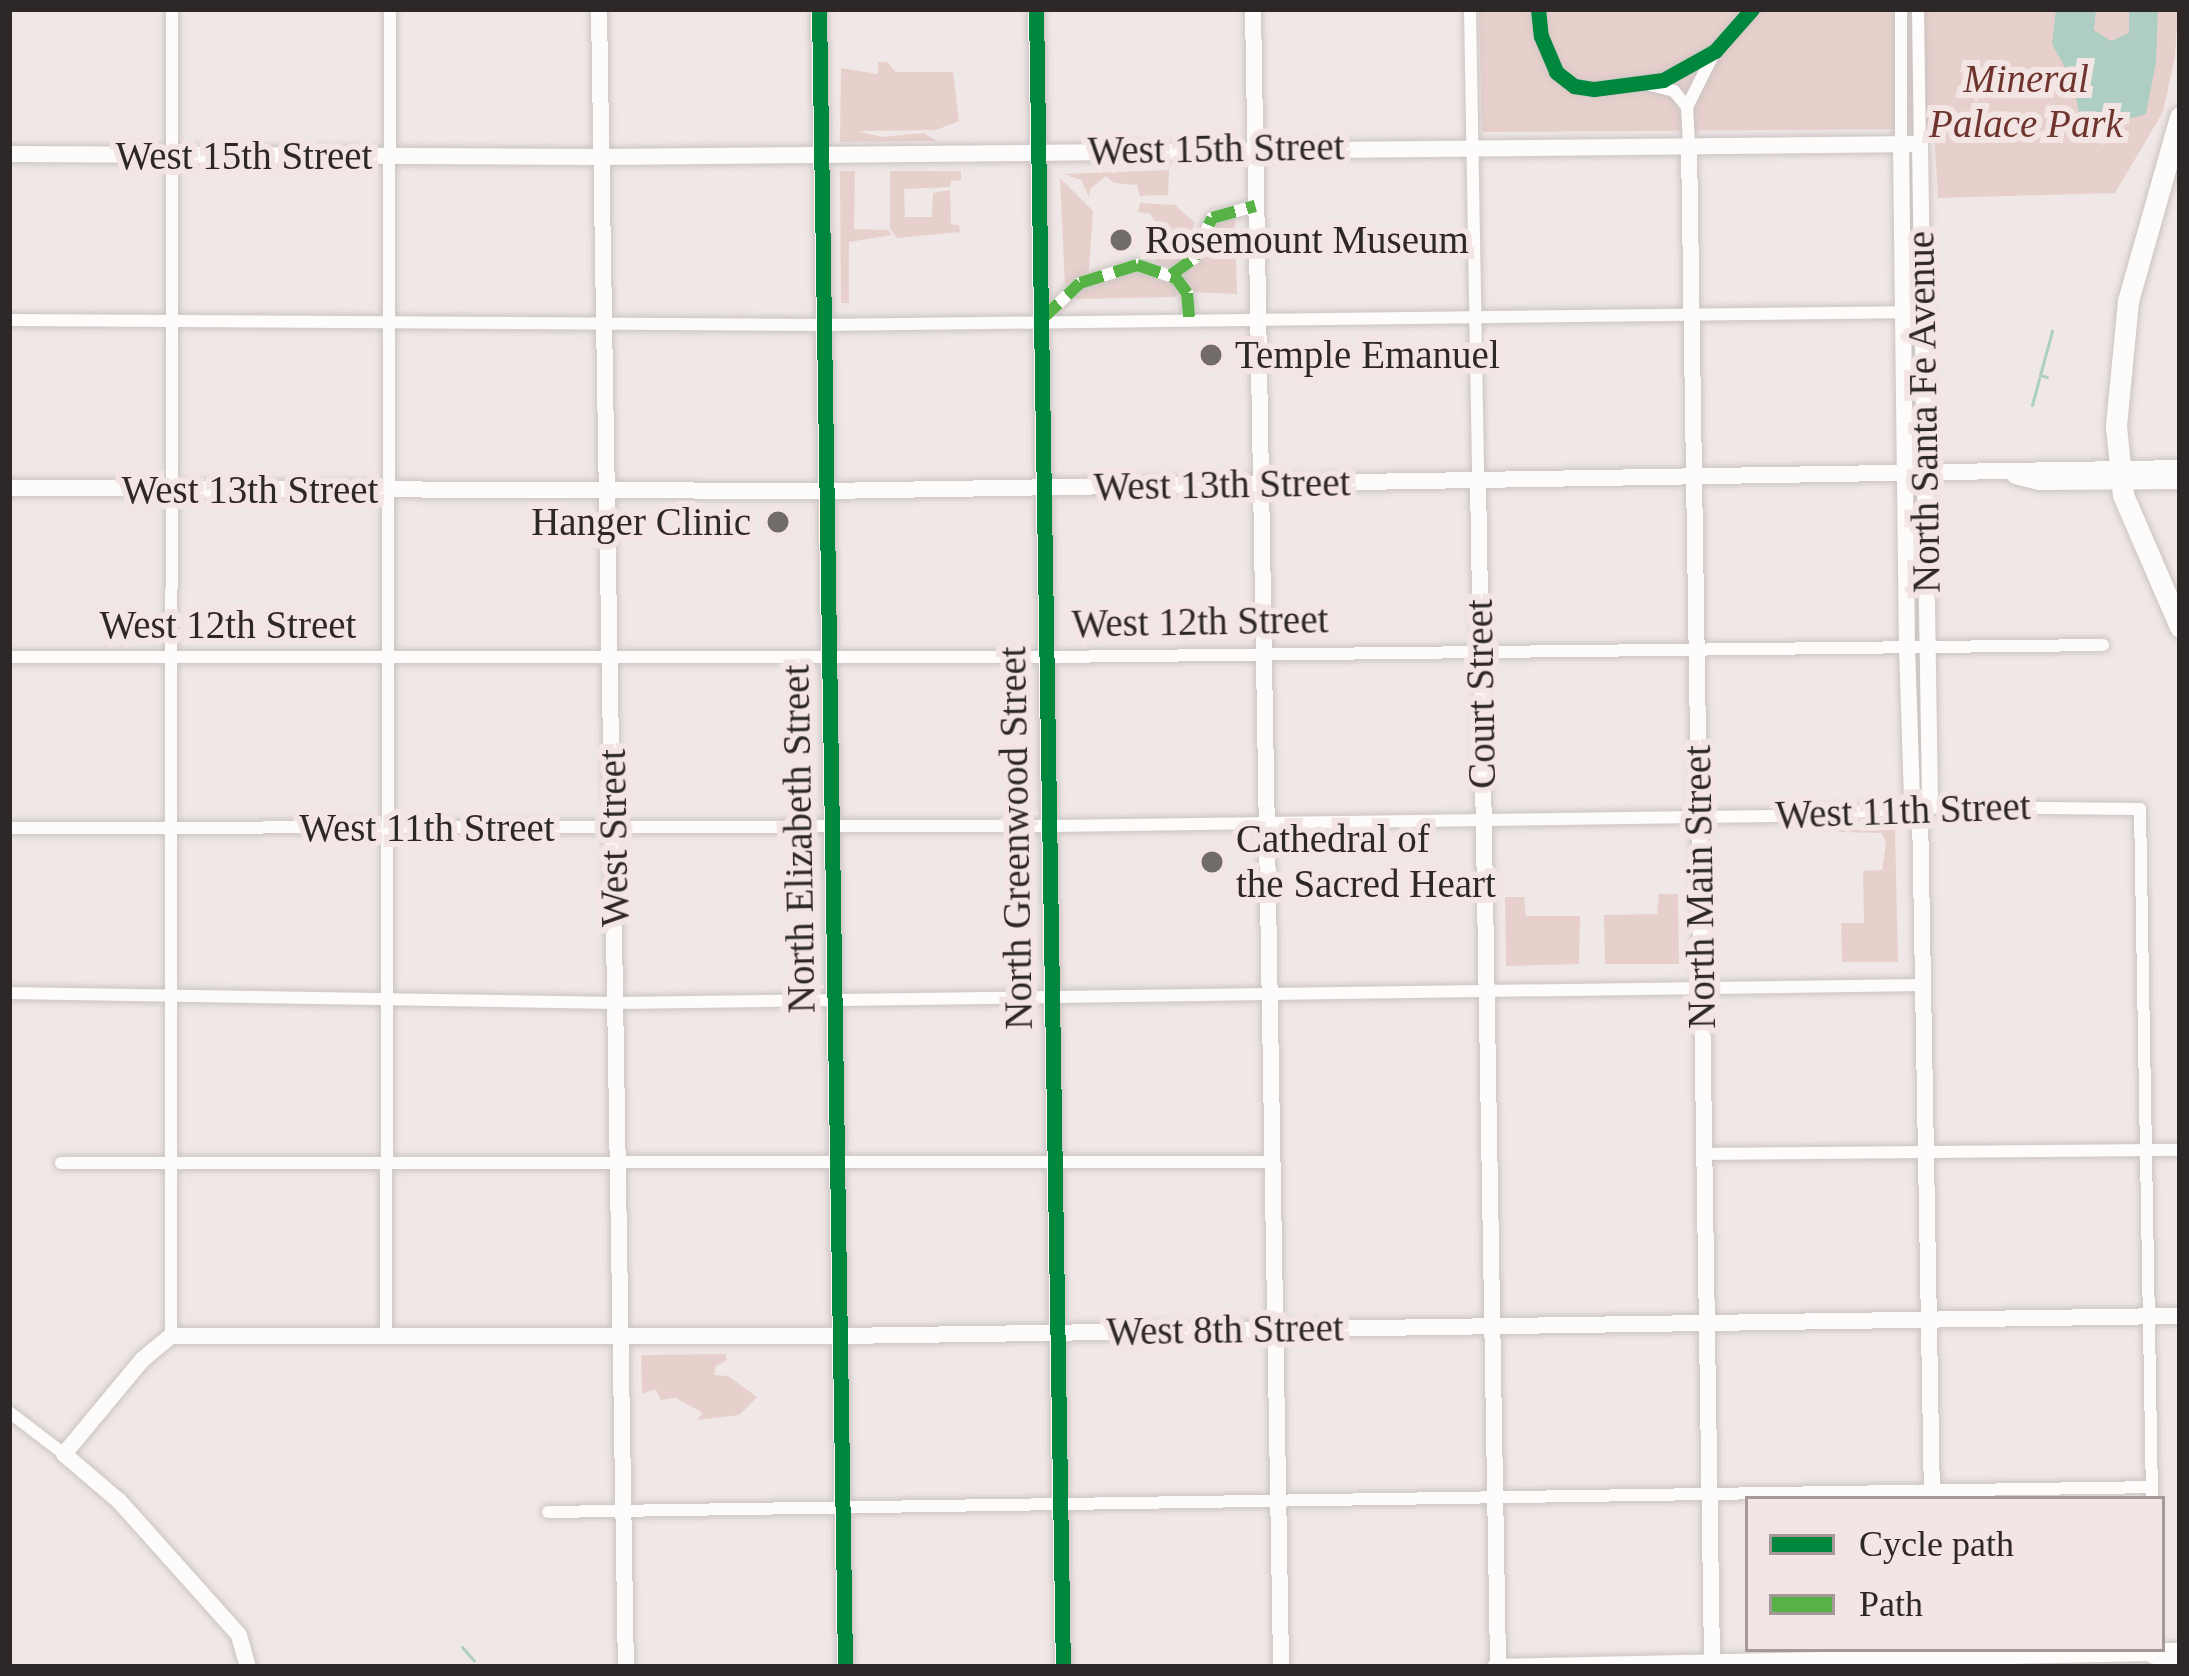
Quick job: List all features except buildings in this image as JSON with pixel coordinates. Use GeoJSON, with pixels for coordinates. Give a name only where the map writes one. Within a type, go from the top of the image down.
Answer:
{"type":"FeatureCollection","features":[{"type":"Feature","properties":{"kind":"highway"},"geometry":{"type":"LineString","coordinates":[[2180,118],[2123,324],[2119,475],[2141,544],[2180,627]]}},
{"type":"Feature","properties":{"kind":"highway"},"geometry":{"type":"LineString","coordinates":[[2154,1656],[2180,1653]]}},
{"type":"Feature","properties":{"kind":"street"},"geometry":{"type":"LineString","coordinates":[[64,1454],[142,1360],[171,1336],[172,9]]}},
{"type":"Feature","properties":{"kind":"street"},"geometry":{"type":"LineString","coordinates":[[386,1337],[390,9]]}},
{"type":"Feature","properties":{"kind":"street","name":"West Street"},"geometry":{"type":"LineString","coordinates":[[599,9],[626,1667]]}},
{"type":"Feature","properties":{"kind":"street","name":"North Elizabeth Street"},"geometry":{"type":"LineString","coordinates":[[818,9],[845,1667]]}},
{"type":"Feature","properties":{"kind":"street","name":"North Greenwood Street"},"geometry":{"type":"LineString","coordinates":[[1036,9],[1063,1667]]}},
{"type":"Feature","properties":{"kind":"street"},"geometry":{"type":"LineString","coordinates":[[1253,9],[1266,994],[1281,1667]]}},
{"type":"Feature","properties":{"kind":"street","name":"Court Street"},"geometry":{"type":"LineString","coordinates":[[1470,9],[1497,1667]]}},
{"type":"Feature","properties":{"kind":"street","name":"North Main Street"},"geometry":{"type":"LineString","coordinates":[[1538,9],[1546,52],[1567,83],[1594,89],[1649,85],[1715,51]]}},
{"type":"Feature","properties":{"kind":"street","name":"North Main Street"},"geometry":{"type":"LineString","coordinates":[[1712,1665],[1694,312],[1687,107],[1715,51],[1752,9]]}},
{"type":"Feature","properties":{"kind":"street","name":"North Santa Fe Avenue"},"geometry":{"type":"LineString","coordinates":[[1901,9],[1924,312],[1915,474]]}},
{"type":"Feature","properties":{"kind":"street","name":"North Santa Fe Avenue"},"geometry":{"type":"LineString","coordinates":[[1918,9],[1903,312],[1915,474],[1917,647],[1930,800],[1920,812],[1932,1494]]}},
{"type":"Feature","properties":{"kind":"street"},"geometry":{"type":"LineString","coordinates":[[1649,85],[1674,91],[1687,107]]}},
{"type":"Feature","properties":{"kind":"street","name":"West 15th Street"},"geometry":{"type":"LineString","coordinates":[[9,154],[601,157],[1911,144]]}},
{"type":"Feature","properties":{"kind":"street"},"geometry":{"type":"LineString","coordinates":[[1171,275],[1194,258],[1211,218],[1256,206]]}},
{"type":"Feature","properties":{"kind":"street"},"geometry":{"type":"LineString","coordinates":[[1041,320],[1070,290],[1100,274],[1148,266],[1171,275],[1187,293],[1190,318]]}},
{"type":"Feature","properties":{"kind":"street"},"geometry":{"type":"LineString","coordinates":[[9,320],[822,325],[1924,312]]}},
{"type":"Feature","properties":{"kind":"street","name":"West 13th Street"},"geometry":{"type":"LineString","coordinates":[[2119,475],[2180,468]]}},
{"type":"Feature","properties":{"kind":"street","name":"West 13th Street"},"geometry":{"type":"LineString","coordinates":[[9,488],[826,491],[2002,473],[2180,481]]}},
{"type":"Feature","properties":{"kind":"street","name":"West 12th Street"},"geometry":{"type":"LineString","coordinates":[[9,657],[1046,657],[2103,645]]}},
{"type":"Feature","properties":{"kind":"street","name":"West 11th Street"},"geometry":{"type":"LineString","coordinates":[[9,828],[1048,826],[1699,817],[1964,807],[2140,809],[2148,1150]]}},
{"type":"Feature","properties":{"kind":"street"},"geometry":{"type":"LineString","coordinates":[[9,993],[617,1003],[1485,988],[1924,986]]}},
{"type":"Feature","properties":{"kind":"street"},"geometry":{"type":"LineString","coordinates":[[548,1512],[1710,1493],[2151,1493],[2148,1150]]}},
{"type":"Feature","properties":{"kind":"street"},"geometry":{"type":"LineString","coordinates":[[1704,1154],[2180,1150]]}},
{"type":"Feature","properties":{"kind":"street"},"geometry":{"type":"LineString","coordinates":[[62,1163],[838,1167],[1270,1162]]}},
{"type":"Feature","properties":{"kind":"street","name":"West 8th Street"},"geometry":{"type":"LineString","coordinates":[[171,1336],[840,1336],[2180,1316]]}},
{"type":"Feature","properties":{"kind":"street"},"geometry":{"type":"LineString","coordinates":[[9,1412],[118,1502],[239,1635],[248,1667]]}},
{"type":"Feature","properties":{"kind":"street"},"geometry":{"type":"LineString","coordinates":[[1497,1667],[2154,1656]]}},
{"type":"Feature","properties":{"kind":"green space","name":"Mineral Palace Park"},"geometry":{"type":"Polygon","coordinates":[[[1479,9],[2178,9],[2175,57],[2163,112],[2115,193],[1938,198],[1934,133],[1913,129],[1482,132],[1479,9]]]}},
{"type":"Feature","properties":{"kind":"green space"},"geometry":{"type":"Polygon","coordinates":[[[878,62],[887,62],[896,72],[953,72],[959,121],[936,130],[858,131],[882,137],[923,133],[937,141],[840,142],[841,68],[878,74],[878,62]]]}},
{"type":"Feature","properties":{"kind":"green space"},"geometry":{"type":"Polygon","coordinates":[[[1169,170],[1168,195],[1140,196],[1137,185],[1114,183],[1106,176],[1090,189],[1089,197],[1081,180],[1064,174],[1169,170]]]}},
{"type":"Feature","properties":{"kind":"green space"},"geometry":{"type":"Polygon","coordinates":[[[840,171],[855,171],[854,229],[888,230],[892,235],[849,242],[849,303],[841,303],[840,171]]]}},
{"type":"Feature","properties":{"kind":"green space"},"geometry":{"type":"Polygon","coordinates":[[[890,171],[961,171],[961,180],[951,181],[950,187],[904,189],[905,217],[932,217],[933,193],[950,190],[951,224],[959,225],[960,232],[897,238],[890,228],[890,171]]]}},
{"type":"Feature","properties":{"kind":"green space"},"geometry":{"type":"Polygon","coordinates":[[[1060,178],[1093,211],[1089,269],[1083,279],[1065,285],[1060,178]]]}},
{"type":"Feature","properties":{"kind":"green space"},"geometry":{"type":"Polygon","coordinates":[[[1140,203],[1175,205],[1194,222],[1192,253],[1178,268],[1155,263],[1158,225],[1150,214],[1138,212],[1140,203]]]}},
{"type":"Feature","properties":{"kind":"green space"},"geometry":{"type":"Polygon","coordinates":[[[1235,218],[1237,294],[1192,292],[1179,276],[1197,264],[1214,222],[1235,218]]]}},
{"type":"Feature","properties":{"kind":"green space"},"geometry":{"type":"Polygon","coordinates":[[[1138,269],[1169,278],[1183,292],[1174,297],[1075,299],[1086,285],[1138,269]]]}},
{"type":"Feature","properties":{"kind":"green space"},"geometry":{"type":"Polygon","coordinates":[[[1895,829],[1898,962],[1842,962],[1841,923],[1864,923],[1863,871],[1882,870],[1886,844],[1882,833],[1799,831],[1895,829]]]}},
{"type":"Feature","properties":{"kind":"green space"},"geometry":{"type":"Polygon","coordinates":[[[1659,894],[1678,894],[1679,964],[1605,964],[1604,915],[1657,914],[1659,894]]]}},
{"type":"Feature","properties":{"kind":"green space"},"geometry":{"type":"Polygon","coordinates":[[[1505,897],[1524,897],[1526,916],[1580,916],[1579,964],[1506,966],[1505,897]]]}},
{"type":"Feature","properties":{"kind":"green space"},"geometry":{"type":"Polygon","coordinates":[[[725,1354],[727,1360],[716,1366],[714,1375],[728,1376],[757,1397],[739,1415],[697,1420],[703,1413],[676,1398],[661,1400],[655,1389],[642,1394],[641,1355],[725,1354]]]}},
{"type":"Feature","properties":{"kind":"shaded area"},"geometry":{"type":"Polygon","coordinates":[[[2056,9],[2096,9],[2094,30],[2111,41],[2129,33],[2129,9],[2158,9],[2156,62],[2146,114],[2114,123],[2080,117],[2073,82],[2052,44],[2056,9]]]}},
{"type":"Feature","properties":{"kind":"waterway"},"geometry":{"type":"LineString","coordinates":[[2047,377],[2040,375],[2052,331]]}},
{"type":"Feature","properties":{"kind":"waterway"},"geometry":{"type":"LineString","coordinates":[[2032,405],[2039,378]]}},
{"type":"Feature","properties":{"kind":"waterway"},"geometry":{"type":"LineString","coordinates":[[462,1647],[474,1661]]}},
{"type":"Feature","properties":{"kind":"marked path"},"geometry":{"type":"LineString","coordinates":[[1171,275],[1194,258],[1212,218],[1255,206]]}},
{"type":"Feature","properties":{"kind":"marked path"},"geometry":{"type":"LineString","coordinates":[[1041,320],[1080,283],[1137,265],[1176,278],[1187,293],[1189,318]]}},
{"type":"Feature","properties":{"kind":"cycle path"},"geometry":{"type":"LineString","coordinates":[[819,9],[845,1667]]}},
{"type":"Feature","properties":{"kind":"cycle path"},"geometry":{"type":"LineString","coordinates":[[1036,9],[1063,1667]]}},
{"type":"Feature","properties":{"kind":"cycle path"},"geometry":{"type":"LineString","coordinates":[[1538,9],[1541,36],[1556,72],[1574,86],[1594,89],[1663,80],[1715,51],[1752,9]]}},
{"type":"Feature","properties":{"kind":"place","name":"Rosemount Museum"},"geometry":{"type":"Point","coordinates":[1121,240]}},
{"type":"Feature","properties":{"kind":"place","name":"Temple Emanuel"},"geometry":{"type":"Point","coordinates":[1211,355]}},
{"type":"Feature","properties":{"kind":"place","name":"Hanger Clinic"},"geometry":{"type":"Point","coordinates":[778,522]}},
{"type":"Feature","properties":{"kind":"place","name":"Cathedral of the Sacred Heart"},"geometry":{"type":"Point","coordinates":[1212,862]}}]}
